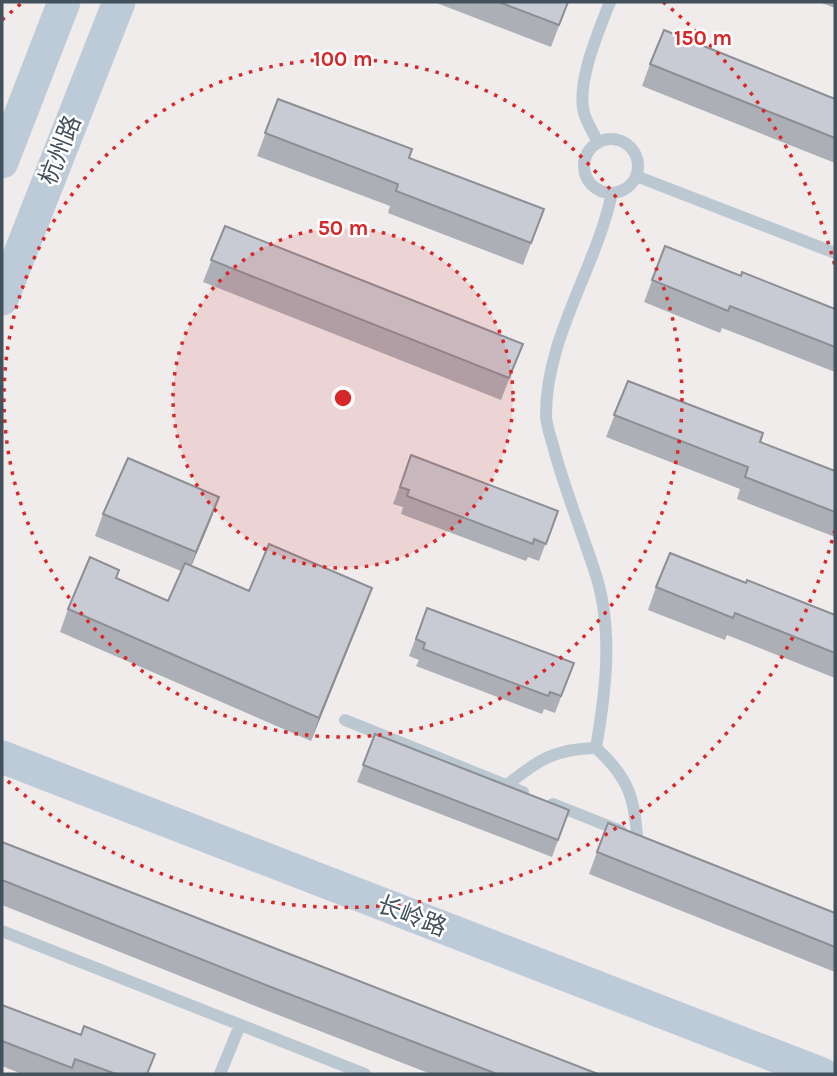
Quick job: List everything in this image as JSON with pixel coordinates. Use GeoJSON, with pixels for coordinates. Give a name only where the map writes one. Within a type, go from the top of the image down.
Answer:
{"type":"FeatureCollection","features":[{"type":"Feature","properties":{"kind":"street","name":"杭州路"},"geometry":{"type":"LineString","coordinates":[[2,162],[64,2]]}},
{"type":"Feature","properties":{"kind":"street","name":"杭州路"},"geometry":{"type":"LineString","coordinates":[[2,299],[119,2]]}},
{"type":"Feature","properties":{"kind":"street","name":"长岭路"},"geometry":{"type":"LineString","coordinates":[[2,757],[822,1074]]}},
{"type":"Feature","properties":{"kind":"lane"},"geometry":{"type":"LineString","coordinates":[[598,143],[584,112],[584,85],[593,47],[610,2]]}},
{"type":"Feature","properties":{"kind":"lane"},"geometry":{"type":"LineString","coordinates":[[611,139],[630,147],[636,155],[636,176],[622,191],[612,193],[592,185],[586,177],[586,156],[598,143],[611,139]]}},
{"type":"Feature","properties":{"kind":"lane"},"geometry":{"type":"LineString","coordinates":[[636,176],[835,253]]}},
{"type":"Feature","properties":{"kind":"lane"},"geometry":{"type":"LineString","coordinates":[[596,748],[608,683],[605,627],[596,573],[568,499],[546,421],[547,378],[604,229],[612,193]]}},
{"type":"Feature","properties":{"kind":"lane"},"geometry":{"type":"LineString","coordinates":[[345,720],[643,841],[636,807],[626,782],[614,764],[596,748],[570,749],[539,759],[507,785]]}},
{"type":"Feature","properties":{"kind":"lane"},"geometry":{"type":"LineString","coordinates":[[2,931],[365,1074]]}},
{"type":"Feature","properties":{"kind":"lane"},"geometry":{"type":"LineString","coordinates":[[220,1074],[240,1025]]}},
{"type":"Feature","properties":{"kind":"building"},"geometry":{"type":"Polygon","coordinates":[[[499,2],[568,2],[559,25],[499,2]]]}},
{"type":"Feature","properties":{"kind":"building"},"geometry":{"type":"Polygon","coordinates":[[[664,30],[835,99],[835,138],[650,64],[664,30]]]}},
{"type":"Feature","properties":{"kind":"building"},"geometry":{"type":"Polygon","coordinates":[[[278,99],[412,149],[409,158],[544,209],[531,243],[396,191],[398,184],[265,133],[278,99]]]}},
{"type":"Feature","properties":{"kind":"building"},"geometry":{"type":"Polygon","coordinates":[[[225,226],[523,344],[509,378],[211,260],[225,226]]]}},
{"type":"Feature","properties":{"kind":"building"},"geometry":{"type":"Polygon","coordinates":[[[665,246],[741,276],[742,272],[835,309],[835,347],[730,306],[728,311],[652,280],[665,246]]]}},
{"type":"Feature","properties":{"kind":"building"},"geometry":{"type":"Polygon","coordinates":[[[628,381],[763,433],[760,442],[835,471],[835,512],[745,477],[748,467],[614,415],[628,381]]]}},
{"type":"Feature","properties":{"kind":"building"},"geometry":{"type":"Polygon","coordinates":[[[411,455],[558,511],[546,544],[534,539],[533,544],[407,496],[409,490],[400,487],[411,455]]]}},
{"type":"Feature","properties":{"kind":"building"},"geometry":{"type":"Polygon","coordinates":[[[128,458],[219,497],[196,552],[103,514],[128,458]]]}},
{"type":"Feature","properties":{"kind":"building"},"geometry":{"type":"Polygon","coordinates":[[[269,544],[372,588],[319,718],[68,609],[90,557],[119,570],[116,578],[168,601],[185,563],[249,591],[269,544]]]}},
{"type":"Feature","properties":{"kind":"building"},"geometry":{"type":"Polygon","coordinates":[[[670,553],[835,615],[835,653],[735,613],[733,618],[656,587],[670,553]]]}},
{"type":"Feature","properties":{"kind":"building"},"geometry":{"type":"Polygon","coordinates":[[[427,608],[574,663],[561,696],[550,692],[548,696],[423,649],[425,643],[416,639],[427,608]]]}},
{"type":"Feature","properties":{"kind":"building"},"geometry":{"type":"Polygon","coordinates":[[[375,734],[569,810],[558,840],[363,765],[375,734]]]}},
{"type":"Feature","properties":{"kind":"building"},"geometry":{"type":"Polygon","coordinates":[[[608,823],[835,913],[835,947],[597,852],[608,823]]]}},
{"type":"Feature","properties":{"kind":"building"},"geometry":{"type":"Polygon","coordinates":[[[2,842],[598,1074],[497,1074],[276,989],[2,880],[2,842]]]}},
{"type":"Feature","properties":{"kind":"building"},"geometry":{"type":"Polygon","coordinates":[[[2,1005],[81,1035],[84,1026],[155,1054],[147,1074],[116,1074],[75,1059],[72,1068],[2,1041],[2,1005]]]}}]}
